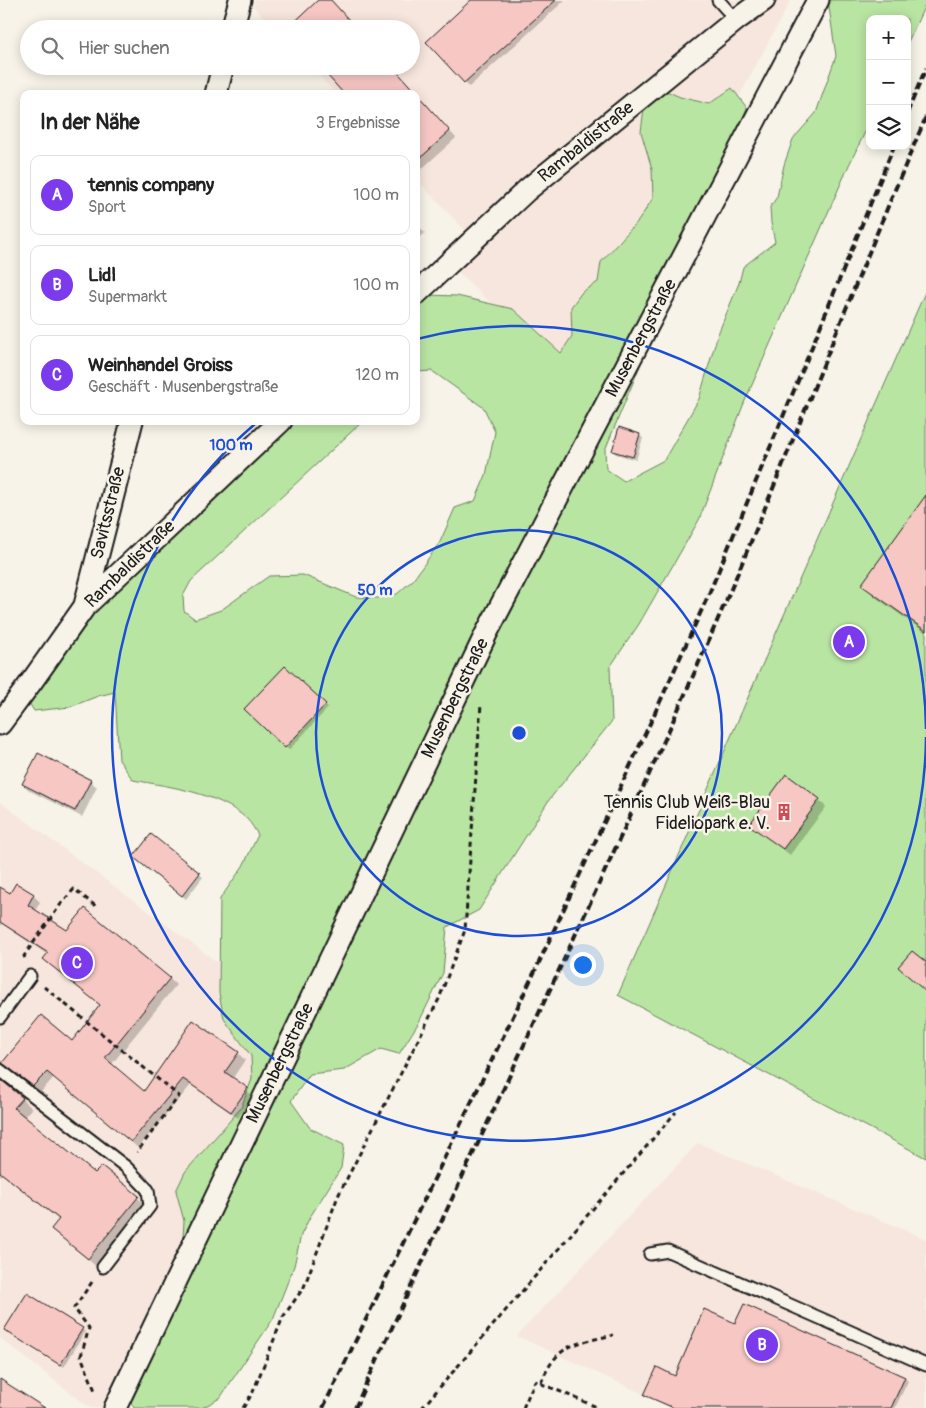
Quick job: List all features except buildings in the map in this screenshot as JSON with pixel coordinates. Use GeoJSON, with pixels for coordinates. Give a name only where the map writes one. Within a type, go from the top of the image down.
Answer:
{"type":"FeatureCollection","features":[{"type":"Feature","properties":{"kind":"street"},"geometry":{"type":"LineString","coordinates":[[234,20],[240,0]]}},
{"type":"Feature","properties":{"kind":"street","name":"Rambaldistraße"},"geometry":{"type":"LineString","coordinates":[[420,290],[527,190],[736,20],[764,0]]}},
{"type":"Feature","properties":{"kind":"street","name":"Musenbergstraße"},"geometry":{"type":"LineString","coordinates":[[106,1403],[486,634],[818,0]]}},
{"type":"Feature","properties":{"kind":"street"},"geometry":{"type":"LineString","coordinates":[[217,90],[221,75]]}},
{"type":"Feature","properties":{"kind":"street","name":"Savitsstraße"},"geometry":{"type":"LineString","coordinates":[[85,606],[131,425]]}},
{"type":"Feature","properties":{"kind":"street","name":"Rambaldistraße"},"geometry":{"type":"LineString","coordinates":[[0,724],[85,606],[277,425]]}},
{"type":"Feature","properties":{"kind":"lane"},"geometry":{"type":"LineString","coordinates":[[718,0],[736,20]]}},
{"type":"Feature","properties":{"kind":"lane"},"geometry":{"type":"LineString","coordinates":[[0,1017],[30,976]]}},
{"type":"Feature","properties":{"kind":"lane"},"geometry":{"type":"LineString","coordinates":[[0,1070],[126,1167],[148,1190],[150,1206],[103,1267]]}},
{"type":"Feature","properties":{"kind":"lane"},"geometry":{"type":"LineString","coordinates":[[650,1254],[668,1251],[926,1365]]}},
{"type":"Feature","properties":{"kind":"path"},"geometry":{"type":"LineString","coordinates":[[243,1408],[253,1392],[283,1317],[304,1287],[338,1196],[439,1000],[465,930],[481,703]]}},
{"type":"Feature","properties":{"kind":"path"},"geometry":{"type":"LineString","coordinates":[[98,908],[74,889],[24,956],[30,976],[179,1096],[126,1167]]}},
{"type":"Feature","properties":{"kind":"path"},"geometry":{"type":"LineString","coordinates":[[422,1408],[676,1112]]}},
{"type":"Feature","properties":{"kind":"path"},"geometry":{"type":"LineString","coordinates":[[103,1267],[74,1308],[89,1328],[81,1356],[106,1403]]}},
{"type":"Feature","properties":{"kind":"path"},"geometry":{"type":"LineString","coordinates":[[541,1383],[546,1370],[558,1353],[578,1343],[613,1335]]}},
{"type":"Feature","properties":{"kind":"path"},"geometry":{"type":"LineString","coordinates":[[523,1408],[535,1381],[599,1408]]}},
{"type":"Feature","properties":{"kind":"shaded area"},"geometry":{"type":"Polygon","coordinates":[[[255,0],[791,0],[581,391],[440,254],[465,230],[420,183],[420,90],[332,90],[318,75],[420,75],[420,20],[266,20],[253,6],[255,0]]]}},
{"type":"Feature","properties":{"kind":"shaded area"},"geometry":{"type":"Polygon","coordinates":[[[0,802],[290,1016],[106,1408],[90,1408],[0,1338],[0,802]]]}},
{"type":"Feature","properties":{"kind":"shaded area"},"geometry":{"type":"Polygon","coordinates":[[[698,1143],[926,1239],[926,1408],[674,1408],[517,1336],[698,1143]]]}},
{"type":"Feature","properties":{"kind":"green space"},"geometry":{"type":"Polygon","coordinates":[[[828,0],[926,0],[911,35],[911,15],[866,15],[866,130],[744,403],[699,520],[639,624],[610,667],[612,721],[549,800],[479,910],[447,927],[443,973],[419,1022],[399,1054],[381,1049],[344,1070],[310,1074],[291,1101],[310,1128],[344,1145],[341,1168],[301,1235],[294,1266],[273,1319],[220,1398],[202,1408],[134,1408],[126,1394],[180,1284],[184,1221],[176,1191],[185,1172],[241,1108],[252,1079],[251,1056],[224,1019],[219,993],[220,899],[243,866],[258,835],[247,819],[222,803],[178,788],[133,780],[119,760],[115,692],[98,696],[70,707],[34,711],[26,698],[56,656],[144,557],[286,425],[359,425],[191,581],[183,596],[184,611],[195,619],[221,610],[269,576],[303,575],[356,597],[377,598],[397,594],[413,580],[440,542],[455,508],[475,501],[486,475],[495,432],[484,408],[432,371],[420,372],[420,301],[427,295],[457,296],[513,309],[561,353],[572,336],[571,307],[582,292],[598,282],[601,262],[639,220],[653,198],[652,169],[641,132],[645,100],[664,90],[680,97],[709,104],[732,88],[747,108],[605,450],[606,469],[624,481],[664,460],[699,399],[718,334],[739,283],[743,267],[775,242],[770,207],[777,197],[784,165],[793,139],[816,113],[836,56],[828,0]]]}},
{"type":"Feature","properties":{"kind":"green space"},"geometry":{"type":"Polygon","coordinates":[[[926,290],[926,1158],[618,995],[926,290]]]}},
{"type":"Feature","properties":{"kind":"railway"},"geometry":{"type":"LineString","coordinates":[[910,105],[926,68]]}},
{"type":"Feature","properties":{"kind":"railway"},"geometry":{"type":"LineString","coordinates":[[355,1408],[591,901],[683,698],[728,596],[926,117]]}},
{"type":"Feature","properties":{"kind":"railway"},"geometry":{"type":"LineString","coordinates":[[323,1408],[535,971],[708,596],[892,150]]}},
{"type":"Feature","properties":{"kind":"place","name":"tennis company"},"geometry":{"type":"Point","coordinates":[849,642]}},
{"type":"Feature","properties":{"kind":"place","name":"Tennis Club Weiß-Blau Fideliopark e. V."},"geometry":{"type":"Point","coordinates":[784,812]}},
{"type":"Feature","properties":{"kind":"place","name":"Weinhandel Groiss"},"geometry":{"type":"Point","coordinates":[77,963]}},
{"type":"Feature","properties":{"kind":"place","name":"Lidl"},"geometry":{"type":"Point","coordinates":[762,1345]}}]}
